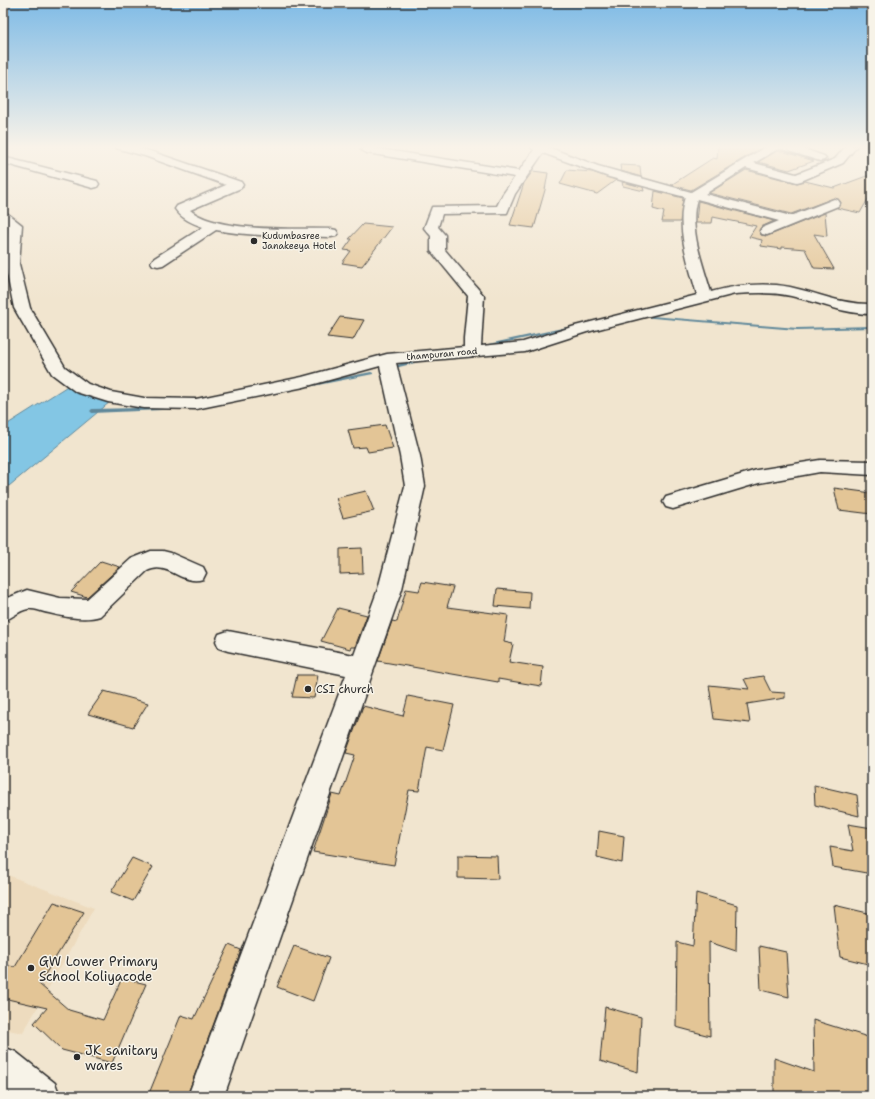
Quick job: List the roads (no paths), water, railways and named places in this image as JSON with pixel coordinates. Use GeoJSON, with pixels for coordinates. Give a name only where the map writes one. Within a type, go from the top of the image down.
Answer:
{"type":"FeatureCollection","features":[{"type":"Feature","properties":{"kind":"street"},"geometry":{"type":"LineString","coordinates":[[208,197],[181,209],[197,221],[213,226],[256,230],[331,233]]}},
{"type":"Feature","properties":{"kind":"street"},"geometry":{"type":"LineString","coordinates":[[473,348],[476,296],[438,252],[438,234],[431,228],[437,210],[502,210],[508,197]]}},
{"type":"Feature","properties":{"kind":"street"},"geometry":{"type":"LineString","coordinates":[[691,197],[687,204],[689,229],[704,298]]}},
{"type":"Feature","properties":{"kind":"street"},"geometry":{"type":"LineString","coordinates":[[704,197],[789,220]]}},
{"type":"Feature","properties":{"kind":"street"},"geometry":{"type":"LineString","coordinates":[[767,231],[789,220],[834,203]]}},
{"type":"Feature","properties":{"kind":"street","name":"thampuran road"},"geometry":{"type":"LineString","coordinates":[[3,217],[15,225],[12,264],[15,307],[58,370],[82,388],[108,397],[144,404],[196,404],[304,382],[387,359],[421,356],[473,348],[524,347],[581,329],[735,290],[759,288],[798,293],[844,307],[862,310],[872,308]]}},
{"type":"Feature","properties":{"kind":"street"},"geometry":{"type":"LineString","coordinates":[[158,262],[213,226]]}},
{"type":"Feature","properties":{"kind":"street"},"geometry":{"type":"LineString","coordinates":[[206,1096],[390,589],[415,486],[410,456],[387,359]]}},
{"type":"Feature","properties":{"kind":"street"},"geometry":{"type":"LineString","coordinates":[[673,502],[757,477],[820,466],[872,468]]}},
{"type":"Feature","properties":{"kind":"street"},"geometry":{"type":"LineString","coordinates":[[3,612],[7,608],[27,599],[60,607],[92,609],[140,565],[151,559],[163,559],[195,573]]}},
{"type":"Feature","properties":{"kind":"street"},"geometry":{"type":"LineString","coordinates":[[228,641],[361,667]]}},
{"type":"Feature","properties":{"kind":"street"},"geometry":{"type":"LineString","coordinates":[[3,1065],[42,1096]]}},
{"type":"Feature","properties":{"kind":"water"},"geometry":{"type":"Polygon","coordinates":[[[69,385],[110,402],[9,486],[3,484],[3,427],[69,385]]]}},
{"type":"Feature","properties":{"kind":"waterway"},"geometry":{"type":"LineString","coordinates":[[641,316],[797,329],[872,327]]}},
{"type":"Feature","properties":{"kind":"waterway"},"geometry":{"type":"LineString","coordinates":[[474,348],[581,325]]}},
{"type":"Feature","properties":{"kind":"waterway"},"geometry":{"type":"LineString","coordinates":[[395,367],[425,359]]}},
{"type":"Feature","properties":{"kind":"waterway"},"geometry":{"type":"LineString","coordinates":[[202,407],[371,373]]}},
{"type":"Feature","properties":{"kind":"waterway"},"geometry":{"type":"LineString","coordinates":[[92,411],[183,408]]}},
{"type":"Feature","properties":{"kind":"place","name":"Kudumbasree Janakeeya Hotel"},"geometry":{"type":"Point","coordinates":[254,241]}},
{"type":"Feature","properties":{"kind":"place","name":"CSI church"},"geometry":{"type":"Point","coordinates":[308,689]}},
{"type":"Feature","properties":{"kind":"place","name":"GW Lower Primary School Koliyacode"},"geometry":{"type":"Point","coordinates":[31,968]}},
{"type":"Feature","properties":{"kind":"place","name":"JK sanitary wares"},"geometry":{"type":"Point","coordinates":[77,1057]}}]}
